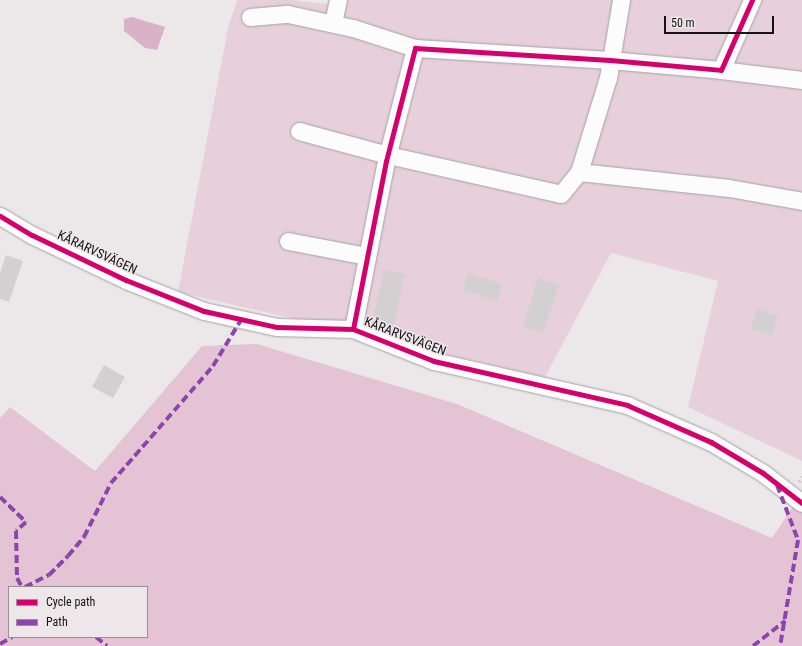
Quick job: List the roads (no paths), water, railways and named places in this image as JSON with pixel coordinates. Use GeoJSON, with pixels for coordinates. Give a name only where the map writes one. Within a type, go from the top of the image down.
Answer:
{"type":"FeatureCollection","features":[{"type":"Feature","properties":{"kind":"street"},"geometry":{"type":"LineString","coordinates":[[333,23],[338,0]]}},
{"type":"Feature","properties":{"kind":"street"},"geometry":{"type":"LineString","coordinates":[[299,131],[388,155],[561,194],[579,172],[608,78],[621,0]]}},
{"type":"Feature","properties":{"kind":"street"},"geometry":{"type":"LineString","coordinates":[[721,70],[752,0]]}},
{"type":"Feature","properties":{"kind":"street"},"geometry":{"type":"LineString","coordinates":[[250,17],[288,14],[333,23],[414,48],[610,60],[721,70],[802,80]]}},
{"type":"Feature","properties":{"kind":"street"},"geometry":{"type":"LineString","coordinates":[[353,329],[366,256],[388,155],[414,48]]}},
{"type":"Feature","properties":{"kind":"street"},"geometry":{"type":"LineString","coordinates":[[579,172],[729,188],[802,201]]}},
{"type":"Feature","properties":{"kind":"street","name":"KÅRARVSVÄGEN"},"geometry":{"type":"LineString","coordinates":[[0,216],[32,235],[126,280],[204,311],[277,327],[353,329],[434,361],[627,405],[710,442],[763,473],[776,485],[802,503]]}},
{"type":"Feature","properties":{"kind":"street"},"geometry":{"type":"LineString","coordinates":[[288,241],[366,256]]}}]}
